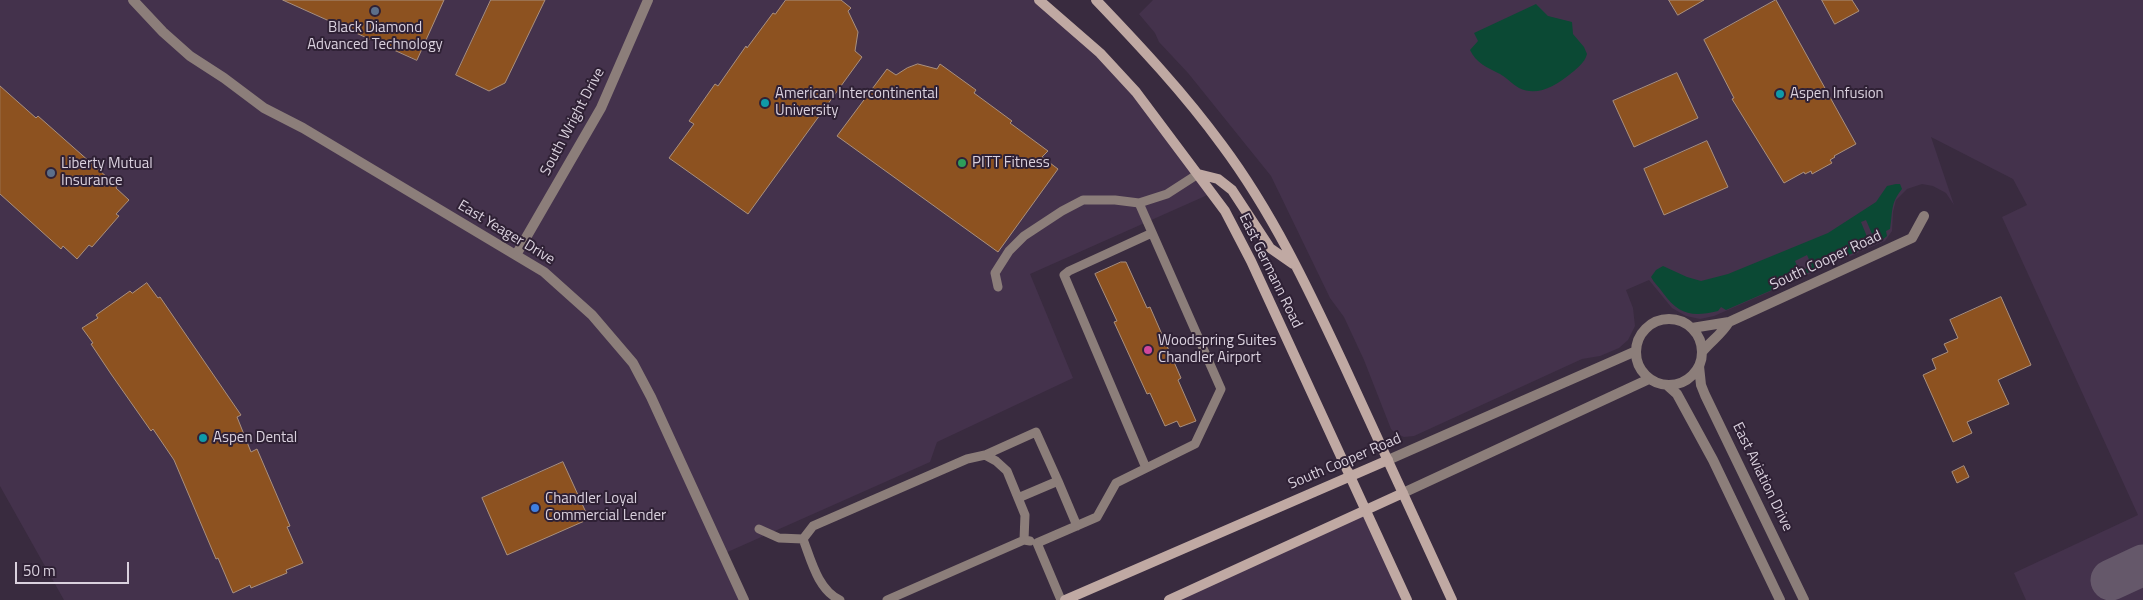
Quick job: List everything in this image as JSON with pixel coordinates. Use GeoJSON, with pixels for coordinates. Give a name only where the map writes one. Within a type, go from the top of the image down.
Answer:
{"type":"FeatureCollection","features":[{"type":"Feature","properties":{"kind":"main road","name":"East Germann Road"},"geometry":{"type":"LineString","coordinates":[[1039,0],[1100,53],[1124,79],[1152,112],[1225,211],[1251,261],[1407,600]]}},
{"type":"Feature","properties":{"kind":"main road","name":"East Germann Road"},"geometry":{"type":"LineString","coordinates":[[1096,0],[1142,48],[1223,146],[1269,218],[1296,266],[1452,600]]}},
{"type":"Feature","properties":{"kind":"main road"},"geometry":{"type":"LineString","coordinates":[[1198,174],[1218,180],[1232,190],[1270,248],[1296,266]]}},
{"type":"Feature","properties":{"kind":"main road","name":"South Cooper Road"},"geometry":{"type":"LineString","coordinates":[[1065,600],[1388,460]]}},
{"type":"Feature","properties":{"kind":"main road"},"geometry":{"type":"LineString","coordinates":[[1169,600],[1403,492]]}},
{"type":"Feature","properties":{"kind":"street","name":"East Yeager Drive"},"geometry":{"type":"LineString","coordinates":[[133,0],[163,32],[190,56],[224,78],[264,108],[303,128],[544,272],[592,315],[633,363],[651,397],[744,600]]}},
{"type":"Feature","properties":{"kind":"street","name":"South Wright Drive"},"geometry":{"type":"LineString","coordinates":[[516,255],[601,108],[648,0]]}},
{"type":"Feature","properties":{"kind":"street","name":"South Cooper Road"},"geometry":{"type":"LineString","coordinates":[[1692,328],[1729,322],[1912,238],[1924,216]]}},
{"type":"Feature","properties":{"kind":"street"},"geometry":{"type":"LineString","coordinates":[[1667,385],[1677,384],[1694,374],[1699,366],[1702,352],[1701,343],[1692,328],[1673,319],[1662,319],[1652,323],[1644,330],[1638,340],[1637,361],[1649,379],[1667,385],[1677,394],[1713,460],[1780,600]]}},
{"type":"Feature","properties":{"kind":"street","name":"South Cooper Road"},"geometry":{"type":"LineString","coordinates":[[1702,352],[1713,339],[1722,334],[1729,322]]}},
{"type":"Feature","properties":{"kind":"street","name":"South Cooper Road"},"geometry":{"type":"LineString","coordinates":[[1388,460],[1636,351]]}},
{"type":"Feature","properties":{"kind":"street","name":"East Aviation Drive"},"geometry":{"type":"LineString","coordinates":[[1699,366],[1701,385],[1705,395],[1804,600]]}},
{"type":"Feature","properties":{"kind":"street"},"geometry":{"type":"LineString","coordinates":[[1403,492],[1649,379]]}},
{"type":"Feature","properties":{"kind":"lane"},"geometry":{"type":"LineString","coordinates":[[998,287],[995,273],[1010,251],[1024,236],[1062,211],[1083,200],[1115,200],[1139,204],[1167,194],[1198,174]]}},
{"type":"Feature","properties":{"kind":"lane"},"geometry":{"type":"LineString","coordinates":[[888,600],[1024,540],[1037,543],[1097,517],[1116,483],[1195,444],[1221,389],[1139,204]]}},
{"type":"Feature","properties":{"kind":"lane"},"geometry":{"type":"LineString","coordinates":[[1146,468],[1064,275],[1152,233]]}},
{"type":"Feature","properties":{"kind":"lane"},"geometry":{"type":"LineString","coordinates":[[804,539],[814,526],[967,459],[985,455],[1036,432],[1077,526]]}},
{"type":"Feature","properties":{"kind":"lane"},"geometry":{"type":"LineString","coordinates":[[985,455],[996,461],[1006,471],[1025,515],[1024,540]]}},
{"type":"Feature","properties":{"kind":"lane"},"geometry":{"type":"LineString","coordinates":[[1018,498],[1058,481]]}},
{"type":"Feature","properties":{"kind":"lane"},"geometry":{"type":"LineString","coordinates":[[759,529],[779,538],[804,539]]}},
{"type":"Feature","properties":{"kind":"lane"},"geometry":{"type":"LineString","coordinates":[[804,539],[814,569],[831,596],[840,600]]}},
{"type":"Feature","properties":{"kind":"lane"},"geometry":{"type":"LineString","coordinates":[[1037,543],[1061,600]]}},
{"type":"Feature","properties":{"kind":"shaded area"},"geometry":{"type":"Polygon","coordinates":[[[0,0],[1039,0],[1100,53],[1212,193],[1030,274],[1073,378],[937,442],[930,462],[723,554],[744,600],[64,600],[0,486],[0,0]]]}},
{"type":"Feature","properties":{"kind":"shaded area"},"geometry":{"type":"Polygon","coordinates":[[[1153,0],[2143,0],[2143,600],[2026,600],[2014,573],[2138,515],[2002,217],[2027,205],[2013,179],[1931,137],[1954,205],[1946,193],[1933,186],[1922,184],[1907,189],[1896,200],[1892,231],[1885,241],[1714,316],[1700,319],[1686,316],[1672,308],[1649,280],[1626,290],[1633,308],[1635,326],[1628,340],[1619,348],[1600,356],[1582,359],[1414,436],[1404,437],[1391,429],[1364,360],[1344,317],[1330,298],[1271,176],[1188,73],[1159,42],[1155,33],[1139,14],[1153,0]]]}},
{"type":"Feature","properties":{"kind":"shaded area"},"geometry":{"type":"Polygon","coordinates":[[[1365,510],[1407,600],[1169,600],[1365,510]]]}},
{"type":"Feature","properties":{"kind":"green space"},"geometry":{"type":"Polygon","coordinates":[[[1536,4],[1548,16],[1572,22],[1573,34],[1584,47],[1587,54],[1580,66],[1564,79],[1546,89],[1532,91],[1519,88],[1483,65],[1470,50],[1478,41],[1474,33],[1536,4]]]}},
{"type":"Feature","properties":{"kind":"green space"},"geometry":{"type":"Polygon","coordinates":[[[1900,184],[1902,189],[1894,204],[1890,229],[1886,231],[1887,236],[1882,240],[1875,241],[1866,220],[1861,222],[1870,244],[1869,246],[1824,266],[1819,265],[1816,269],[1803,275],[1801,271],[1812,266],[1807,255],[1795,261],[1797,266],[1790,273],[1788,283],[1726,310],[1721,307],[1718,311],[1693,314],[1681,310],[1669,300],[1651,277],[1656,270],[1663,266],[1701,281],[1728,274],[1828,233],[1876,202],[1887,186],[1900,184]]]}},
{"type":"Feature","properties":{"kind":"building"},"geometry":{"type":"Polygon","coordinates":[[[283,0],[444,0],[417,60],[283,0]]]}},
{"type":"Feature","properties":{"kind":"building"},"geometry":{"type":"Polygon","coordinates":[[[491,0],[545,0],[505,83],[489,91],[456,75],[491,0]]]}},
{"type":"Feature","properties":{"kind":"building","name":"American Intercontinental University"},"geometry":{"type":"Polygon","coordinates":[[[786,0],[841,0],[851,8],[848,11],[858,32],[855,51],[862,57],[748,214],[669,158],[694,124],[689,121],[715,84],[718,86],[746,46],[747,48],[773,13],[775,14],[786,0]]]}},
{"type":"Feature","properties":{"kind":"building"},"geometry":{"type":"Polygon","coordinates":[[[1669,0],[1704,0],[1678,15],[1669,0]]]}},
{"type":"Feature","properties":{"kind":"building","name":"Aspen Infusion"},"geometry":{"type":"Polygon","coordinates":[[[1776,0],[1856,144],[1834,156],[1830,160],[1832,163],[1812,174],[1811,171],[1805,174],[1804,172],[1784,183],[1732,99],[1734,98],[1704,40],[1776,0]]]}},
{"type":"Feature","properties":{"kind":"building"},"geometry":{"type":"Polygon","coordinates":[[[1822,0],[1852,0],[1859,11],[1835,24],[1822,0]]]}},
{"type":"Feature","properties":{"kind":"building","name":"PITT Fitness"},"geometry":{"type":"Polygon","coordinates":[[[918,64],[937,69],[940,64],[976,90],[974,93],[1048,151],[1042,157],[1058,169],[998,252],[837,136],[887,69],[896,75],[918,64]]]}},
{"type":"Feature","properties":{"kind":"building"},"geometry":{"type":"Polygon","coordinates":[[[1677,73],[1698,118],[1634,147],[1613,101],[1677,73]]]}},
{"type":"Feature","properties":{"kind":"building","name":"Liberty Mutual Insurance"},"geometry":{"type":"Polygon","coordinates":[[[0,86],[36,118],[38,116],[117,186],[116,188],[129,200],[116,214],[119,216],[92,247],[89,245],[77,259],[63,246],[61,249],[0,194],[0,86]]]}},
{"type":"Feature","properties":{"kind":"building"},"geometry":{"type":"Polygon","coordinates":[[[1707,141],[1728,187],[1664,215],[1644,169],[1707,141]]]}},
{"type":"Feature","properties":{"kind":"building","name":"Woodspring Suites Chandler Airport"},"geometry":{"type":"Polygon","coordinates":[[[1121,262],[1126,262],[1147,308],[1150,307],[1181,378],[1178,380],[1196,421],[1180,427],[1177,421],[1165,426],[1150,393],[1147,394],[1114,322],[1117,321],[1095,274],[1121,262]]]}},
{"type":"Feature","properties":{"kind":"building","name":"Aspen Dental"},"geometry":{"type":"Polygon","coordinates":[[[147,283],[158,298],[160,297],[241,415],[237,417],[251,452],[257,449],[290,526],[287,527],[303,563],[286,570],[287,573],[251,588],[250,585],[233,593],[218,558],[216,559],[174,460],[111,374],[82,328],[98,318],[96,315],[130,291],[132,293],[147,283]]]}},
{"type":"Feature","properties":{"kind":"building"},"geometry":{"type":"Polygon","coordinates":[[[2001,297],[2031,365],[1998,380],[2009,404],[1967,422],[1972,433],[1953,442],[1923,375],[1936,369],[1932,359],[1948,352],[1944,344],[1958,338],[1950,320],[2001,297]]]}},
{"type":"Feature","properties":{"kind":"building","name":"Chandler Loyal Commercial Lender"},"geometry":{"type":"Polygon","coordinates":[[[563,462],[589,519],[507,555],[482,498],[563,462]]]}},
{"type":"Feature","properties":{"kind":"building"},"geometry":{"type":"Polygon","coordinates":[[[1964,466],[1969,477],[1957,483],[1952,472],[1964,466]]]}},
{"type":"Feature","properties":{"kind":"taxiway"},"geometry":{"type":"LineString","coordinates":[[2111,580],[2143,565]]}},
{"type":"Feature","properties":{"kind":"place","name":"Black Diamond Advanced Technology"},"geometry":{"type":"Point","coordinates":[375,11]}},
{"type":"Feature","properties":{"kind":"place","name":"Aspen Infusion"},"geometry":{"type":"Point","coordinates":[1780,94]}},
{"type":"Feature","properties":{"kind":"place","name":"American Intercontinental University"},"geometry":{"type":"Point","coordinates":[765,103]}},
{"type":"Feature","properties":{"kind":"place","name":"PITT Fitness"},"geometry":{"type":"Point","coordinates":[962,163]}},
{"type":"Feature","properties":{"kind":"place","name":"Liberty Mutual Insurance"},"geometry":{"type":"Point","coordinates":[51,173]}},
{"type":"Feature","properties":{"kind":"place","name":"Woodspring Suites Chandler Airport"},"geometry":{"type":"Point","coordinates":[1148,350]}},
{"type":"Feature","properties":{"kind":"place","name":"Aspen Dental"},"geometry":{"type":"Point","coordinates":[203,438]}},
{"type":"Feature","properties":{"kind":"place","name":"Chandler Loyal Commercial Lender"},"geometry":{"type":"Point","coordinates":[535,508]}}]}
